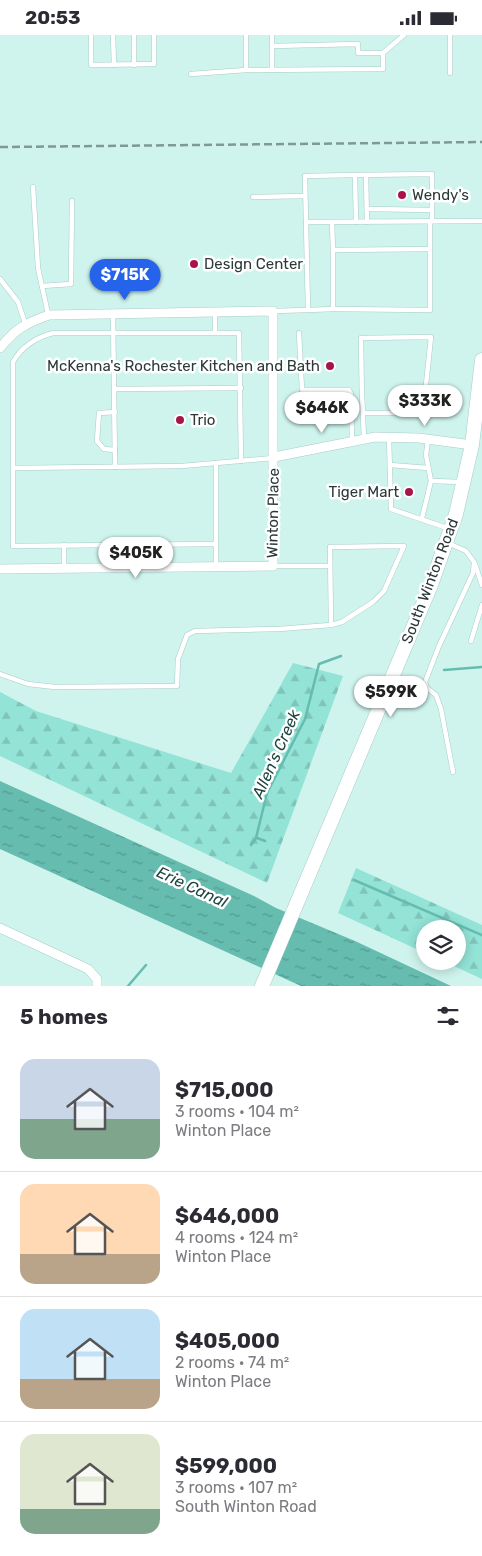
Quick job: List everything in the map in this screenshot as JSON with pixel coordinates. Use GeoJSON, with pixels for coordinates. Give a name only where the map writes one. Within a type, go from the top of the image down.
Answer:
{"type":"FeatureCollection","features":[{"type":"Feature","properties":{"kind":"main road","name":"South Winton Road"},"geometry":{"type":"LineString","coordinates":[[262,986],[431,585],[449,536],[463,483],[477,445],[482,361]]}},
{"type":"Feature","properties":{"kind":"street"},"geometry":{"type":"LineString","coordinates":[[0,348],[8,337],[25,323],[49,315],[273,311]]}},
{"type":"Feature","properties":{"kind":"street","name":"Winton Place"},"geometry":{"type":"LineString","coordinates":[[0,569],[273,566],[273,311]]}},
{"type":"Feature","properties":{"kind":"street","name":"Winton Place"},"geometry":{"type":"LineString","coordinates":[[274,457],[352,441],[389,437],[428,439],[477,445]]}},
{"type":"Feature","properties":{"kind":"street"},"geometry":{"type":"LineString","coordinates":[[0,928],[88,969],[97,979],[97,986]]}},
{"type":"Feature","properties":{"kind":"lane"},"geometry":{"type":"LineString","coordinates":[[91,35],[91,65],[154,64],[154,35]]}},
{"type":"Feature","properties":{"kind":"lane"},"geometry":{"type":"LineString","coordinates":[[113,35],[114,65]]}},
{"type":"Feature","properties":{"kind":"lane"},"geometry":{"type":"LineString","coordinates":[[134,35],[134,65]]}},
{"type":"Feature","properties":{"kind":"lane"},"geometry":{"type":"LineString","coordinates":[[246,35],[246,70]]}},
{"type":"Feature","properties":{"kind":"lane"},"geometry":{"type":"LineString","coordinates":[[272,35],[272,70]]}},
{"type":"Feature","properties":{"kind":"lane"},"geometry":{"type":"LineString","coordinates":[[272,46],[358,45],[358,53],[383,53],[404,35]]}},
{"type":"Feature","properties":{"kind":"lane"},"geometry":{"type":"LineString","coordinates":[[450,35],[450,73]]}},
{"type":"Feature","properties":{"kind":"lane"},"geometry":{"type":"LineString","coordinates":[[191,74],[246,70],[383,69],[383,53]]}},
{"type":"Feature","properties":{"kind":"lane"},"geometry":{"type":"LineString","coordinates":[[273,311],[308,309],[430,309],[432,174],[305,176],[308,309]]}},
{"type":"Feature","properties":{"kind":"lane"},"geometry":{"type":"LineString","coordinates":[[355,175],[356,222]]}},
{"type":"Feature","properties":{"kind":"lane"},"geometry":{"type":"LineString","coordinates":[[366,175],[367,222]]}},
{"type":"Feature","properties":{"kind":"lane"},"geometry":{"type":"LineString","coordinates":[[33,187],[38,268],[49,315]]}},
{"type":"Feature","properties":{"kind":"lane"},"geometry":{"type":"LineString","coordinates":[[253,197],[305,197]]}},
{"type":"Feature","properties":{"kind":"lane"},"geometry":{"type":"LineString","coordinates":[[42,286],[71,284],[72,201]]}},
{"type":"Feature","properties":{"kind":"lane"},"geometry":{"type":"LineString","coordinates":[[367,209],[432,210]]}},
{"type":"Feature","properties":{"kind":"lane"},"geometry":{"type":"LineString","coordinates":[[306,222],[482,221]]}},
{"type":"Feature","properties":{"kind":"lane"},"geometry":{"type":"LineString","coordinates":[[332,222],[333,309]]}},
{"type":"Feature","properties":{"kind":"lane"},"geometry":{"type":"LineString","coordinates":[[332,250],[430,249]]}},
{"type":"Feature","properties":{"kind":"lane"},"geometry":{"type":"LineString","coordinates":[[0,279],[18,302],[25,323]]}},
{"type":"Feature","properties":{"kind":"lane"},"geometry":{"type":"LineString","coordinates":[[215,312],[215,332]]}},
{"type":"Feature","properties":{"kind":"lane"},"geometry":{"type":"LineString","coordinates":[[113,313],[115,467]]}},
{"type":"Feature","properties":{"kind":"lane"},"geometry":{"type":"LineString","coordinates":[[216,544],[13,545],[13,362],[16,355],[45,335],[114,332],[235,332],[240,337],[241,461]]}},
{"type":"Feature","properties":{"kind":"lane"},"geometry":{"type":"LineString","coordinates":[[299,333],[302,390],[349,390],[351,394],[352,441]]}},
{"type":"Feature","properties":{"kind":"lane"},"geometry":{"type":"LineString","coordinates":[[363,413],[423,413],[431,337],[361,338],[362,389],[364,439]]}},
{"type":"Feature","properties":{"kind":"lane"},"geometry":{"type":"LineString","coordinates":[[114,389],[241,388]]}},
{"type":"Feature","properties":{"kind":"lane"},"geometry":{"type":"LineString","coordinates":[[115,412],[99,413],[97,441],[104,449],[115,449]]}},
{"type":"Feature","properties":{"kind":"lane"},"geometry":{"type":"LineString","coordinates":[[389,437],[391,509],[422,519],[449,536],[466,551],[474,562],[482,585]]}},
{"type":"Feature","properties":{"kind":"lane"},"geometry":{"type":"LineString","coordinates":[[422,519],[430,481],[426,455],[428,439]]}},
{"type":"Feature","properties":{"kind":"lane"},"geometry":{"type":"LineString","coordinates":[[13,468],[182,466],[274,457]]}},
{"type":"Feature","properties":{"kind":"lane"},"geometry":{"type":"LineString","coordinates":[[216,463],[216,567]]}},
{"type":"Feature","properties":{"kind":"lane"},"geometry":{"type":"LineString","coordinates":[[390,465],[428,468]]}},
{"type":"Feature","properties":{"kind":"lane"},"geometry":{"type":"LineString","coordinates":[[430,481],[463,483]]}},
{"type":"Feature","properties":{"kind":"lane"},"geometry":{"type":"LineString","coordinates":[[64,545],[64,568]]}},
{"type":"Feature","properties":{"kind":"lane"},"geometry":{"type":"LineString","coordinates":[[141,545],[141,567]]}},
{"type":"Feature","properties":{"kind":"lane"},"geometry":{"type":"LineString","coordinates":[[0,674],[28,684],[55,687],[177,686],[178,659],[187,635],[195,631],[331,625],[342,622],[373,602],[384,591],[404,546],[330,547],[331,625]]}},
{"type":"Feature","properties":{"kind":"lane"},"geometry":{"type":"LineString","coordinates":[[453,772],[441,709],[436,695],[426,688],[425,682],[473,573],[474,562]]}},
{"type":"Feature","properties":{"kind":"lane"},"geometry":{"type":"LineString","coordinates":[[273,566],[330,566]]}},
{"type":"Feature","properties":{"kind":"lane"},"geometry":{"type":"LineString","coordinates":[[471,641],[482,605]]}},
{"type":"Feature","properties":{"kind":"green space"},"geometry":{"type":"Polygon","coordinates":[[[293,663],[343,676],[267,883],[0,756],[0,692],[36,711],[231,773],[293,663]]]}},
{"type":"Feature","properties":{"kind":"green space"},"geometry":{"type":"Polygon","coordinates":[[[356,868],[482,925],[482,979],[462,970],[466,970],[466,920],[416,920],[416,949],[338,913],[356,868]]]}},
{"type":"Feature","properties":{"kind":"water","name":"Erie Canal"},"geometry":{"type":"Polygon","coordinates":[[[0,781],[451,986],[301,986],[0,849],[0,781]]]}},
{"type":"Feature","properties":{"kind":"waterway","name":"Allen's Creek"},"geometry":{"type":"LineString","coordinates":[[251,845],[256,838],[267,793],[305,719],[319,664],[341,656]]}},
{"type":"Feature","properties":{"kind":"waterway","name":"Allen's Creek"},"geometry":{"type":"LineString","coordinates":[[444,670],[482,667]]}},
{"type":"Feature","properties":{"kind":"waterway"},"geometry":{"type":"LineString","coordinates":[[257,838],[265,841]]}},
{"type":"Feature","properties":{"kind":"waterway"},"geometry":{"type":"LineString","coordinates":[[354,880],[482,935]]}},
{"type":"Feature","properties":{"kind":"waterway","name":"Allen's Creek"},"geometry":{"type":"LineString","coordinates":[[128,986],[146,965]]}},
{"type":"Feature","properties":{"kind":"railway"},"geometry":{"type":"LineString","coordinates":[[0,147],[482,142]]}},
{"type":"Feature","properties":{"kind":"place","name":"Wendy's"},"geometry":{"type":"Point","coordinates":[402,195]}},
{"type":"Feature","properties":{"kind":"place","name":"Design Center"},"geometry":{"type":"Point","coordinates":[194,264]}},
{"type":"Feature","properties":{"kind":"place","name":"McKenna's Rochester Kitchen and Bath"},"geometry":{"type":"Point","coordinates":[330,366]}},
{"type":"Feature","properties":{"kind":"place","name":"Trio"},"geometry":{"type":"Point","coordinates":[180,420]}},
{"type":"Feature","properties":{"kind":"place","name":"Tiger Mart"},"geometry":{"type":"Point","coordinates":[409,492]}}]}
